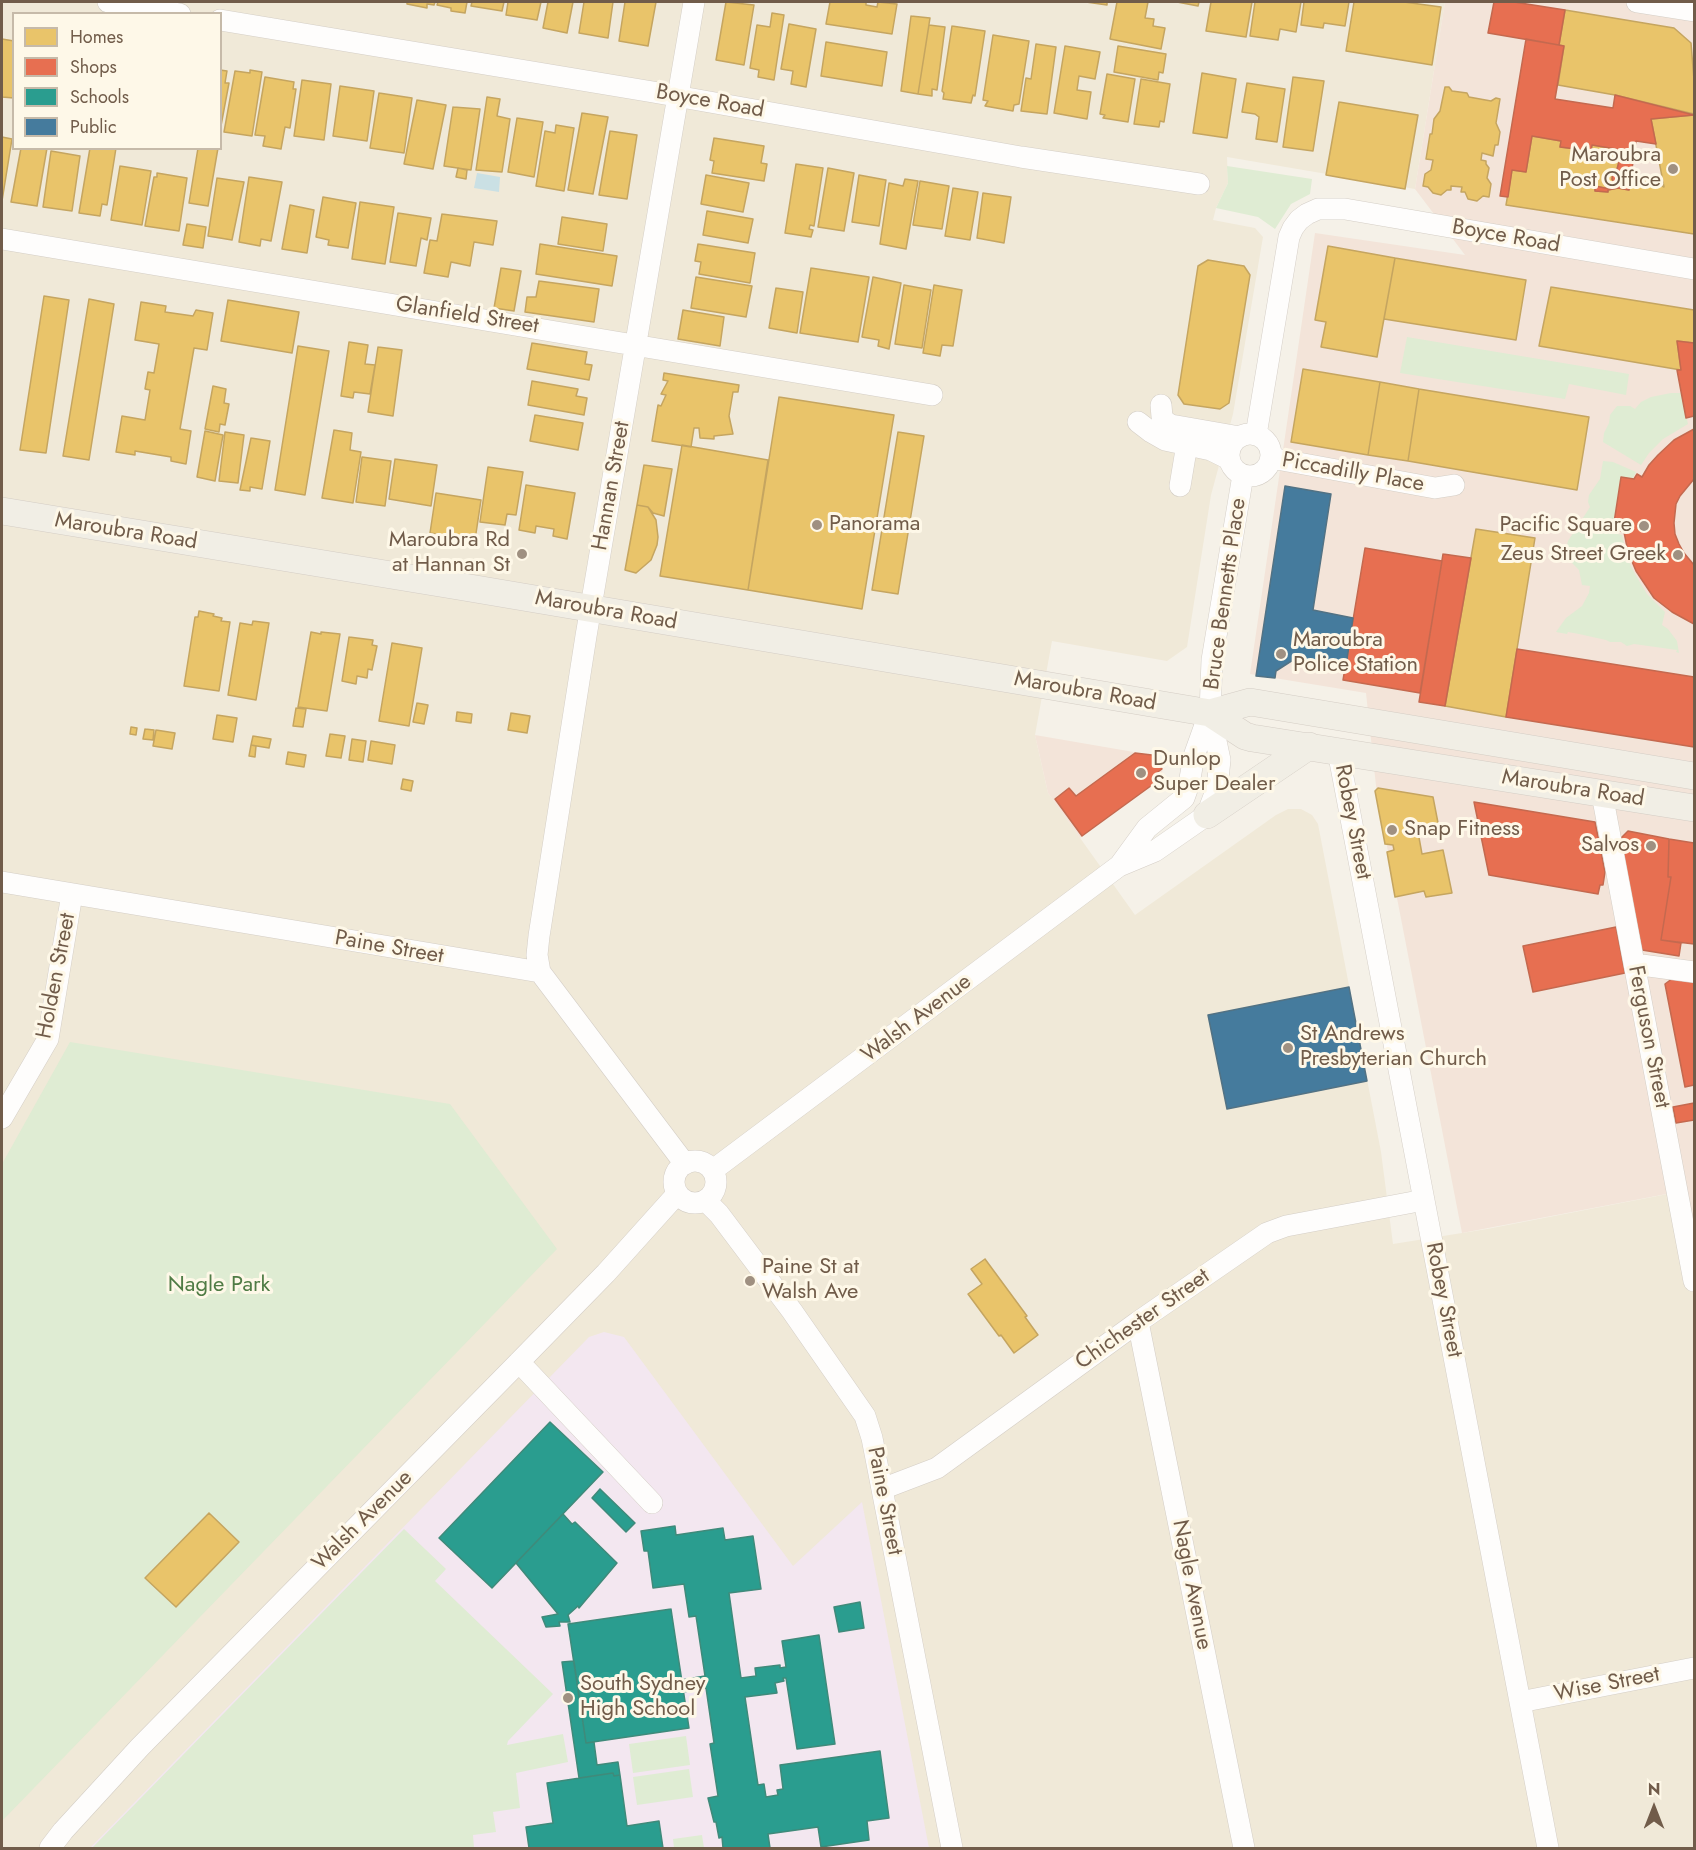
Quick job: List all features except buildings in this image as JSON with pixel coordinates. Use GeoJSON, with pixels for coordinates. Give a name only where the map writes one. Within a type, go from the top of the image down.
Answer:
{"type":"FeatureCollection","features":[{"type":"Feature","properties":{"kind":"main road","name":"Maroubra Road"},"geometry":{"type":"LineString","coordinates":[[2,511],[1210,713],[1245,736],[1695,808]]}},
{"type":"Feature","properties":{"kind":"main road","name":"Maroubra Road"},"geometry":{"type":"LineString","coordinates":[[1210,713],[1250,702],[1695,776]]}},
{"type":"Feature","properties":{"kind":"main road"},"geometry":{"type":"LineString","coordinates":[[1207,815],[1309,746]]}},
{"type":"Feature","properties":{"kind":"street"},"geometry":{"type":"LineString","coordinates":[[108,2],[168,12]]}},
{"type":"Feature","properties":{"kind":"street","name":"Hannan Street"},"geometry":{"type":"LineString","coordinates":[[540,972],[537,955],[538,936],[694,2]]}},
{"type":"Feature","properties":{"kind":"street"},"geometry":{"type":"LineString","coordinates":[[1637,2],[1695,11]]}},
{"type":"Feature","properties":{"kind":"street","name":"Boyce Road"},"geometry":{"type":"LineString","coordinates":[[222,20],[1021,157],[1199,184]]}},
{"type":"Feature","properties":{"kind":"street","name":"Boyce Road"},"geometry":{"type":"LineString","coordinates":[[1248,436],[1289,237],[1299,220],[1318,209],[1345,209],[1695,268]]}},
{"type":"Feature","properties":{"kind":"street","name":"Glanfield Street"},"geometry":{"type":"LineString","coordinates":[[2,239],[932,394]]}},
{"type":"Feature","properties":{"kind":"street"},"geometry":{"type":"LineString","coordinates":[[1161,405],[1162,417],[1166,422],[1229,459]]}},
{"type":"Feature","properties":{"kind":"street"},"geometry":{"type":"LineString","coordinates":[[1138,422],[1158,437],[1248,436],[1266,441],[1271,458],[1266,469],[1249,476],[1234,469],[1229,459],[1231,446],[1248,436]]}},
{"type":"Feature","properties":{"kind":"street"},"geometry":{"type":"LineString","coordinates":[[1180,486],[1193,437]]}},
{"type":"Feature","properties":{"kind":"street","name":"Piccadilly Place"},"geometry":{"type":"LineString","coordinates":[[1271,458],[1444,486]]}},
{"type":"Feature","properties":{"kind":"street","name":"Bruce Bennetts Place"},"geometry":{"type":"LineString","coordinates":[[1210,713],[1212,660],[1243,475]]}},
{"type":"Feature","properties":{"kind":"street"},"geometry":{"type":"LineString","coordinates":[[1207,815],[1217,788],[1220,760],[1210,713]]}},
{"type":"Feature","properties":{"kind":"street","name":"Walsh Avenue"},"geometry":{"type":"LineString","coordinates":[[1119,866],[1147,828],[1184,798],[1194,756],[1210,713]]}},
{"type":"Feature","properties":{"kind":"street","name":"Robey Street"},"geometry":{"type":"LineString","coordinates":[[1338,751],[1548,1848]]}},
{"type":"Feature","properties":{"kind":"street","name":"Ferguson Street"},"geometry":{"type":"LineString","coordinates":[[1602,794],[1695,1281]]}},
{"type":"Feature","properties":{"kind":"street","name":"Walsh Avenue"},"geometry":{"type":"LineString","coordinates":[[713,1170],[1119,866],[1155,851],[1207,815]]}},
{"type":"Feature","properties":{"kind":"street","name":"Paine Street"},"geometry":{"type":"LineString","coordinates":[[2,882],[540,972]]}},
{"type":"Feature","properties":{"kind":"street","name":"Holden Street"},"geometry":{"type":"LineString","coordinates":[[2,1118],[48,1039],[72,894]]}},
{"type":"Feature","properties":{"kind":"street"},"geometry":{"type":"LineString","coordinates":[[1634,964],[1695,972]]}},
{"type":"Feature","properties":{"kind":"street"},"geometry":{"type":"LineString","coordinates":[[540,972],[685,1164]]}},
{"type":"Feature","properties":{"kind":"street"},"geometry":{"type":"LineString","coordinates":[[695,1161],[702,1162],[713,1170],[716,1176],[716,1190],[706,1201],[692,1204],[677,1194],[674,1176],[685,1164],[695,1161]]}},
{"type":"Feature","properties":{"kind":"street","name":"Walsh Avenue"},"geometry":{"type":"LineString","coordinates":[[50,1848],[140,1747],[606,1273],[677,1194]]}},
{"type":"Feature","properties":{"kind":"street","name":"Chichester Street"},"geometry":{"type":"LineString","coordinates":[[882,1489],[937,1468],[1138,1322],[1267,1233],[1286,1226],[1424,1200]]}},
{"type":"Feature","properties":{"kind":"street","name":"Paine Street"},"geometry":{"type":"LineString","coordinates":[[706,1201],[719,1214],[792,1311],[865,1416],[872,1438],[952,1848]]}},
{"type":"Feature","properties":{"kind":"street","name":"Nagle Avenue"},"geometry":{"type":"LineString","coordinates":[[1138,1322],[1244,1848]]}},
{"type":"Feature","properties":{"kind":"street"},"geometry":{"type":"LineString","coordinates":[[519,1362],[652,1503]]}},
{"type":"Feature","properties":{"kind":"street","name":"Wise Street"},"geometry":{"type":"LineString","coordinates":[[1520,1702],[1695,1668]]}},
{"type":"Feature","properties":{"kind":"shaded area"},"geometry":{"type":"Polygon","coordinates":[[[2,2],[1445,2],[1415,189],[1227,157],[1228,183],[1213,220],[1255,228],[1263,237],[1233,414],[1211,495],[1187,647],[1167,661],[1052,641],[1035,735],[1048,793],[1135,915],[1276,815],[1288,809],[1301,809],[1312,815],[1318,824],[1381,1152],[1393,1244],[1487,1229],[1678,1192],[1694,1281],[1694,1848],[2,1848],[2,2]]]}},
{"type":"Feature","properties":{"kind":"shaded area"},"geometry":{"type":"Polygon","coordinates":[[[1445,2],[1487,2],[1514,5],[1515,2],[1694,2],[1694,1281],[1677,1192],[1462,1233],[1377,795],[1366,693],[1250,674],[1315,233],[1465,255],[1415,189],[1445,2]]]}},
{"type":"Feature","properties":{"kind":"shaded area"},"geometry":{"type":"Polygon","coordinates":[[[477,173],[500,177],[499,192],[474,188],[477,173]]]}},
{"type":"Feature","properties":{"kind":"shaded area"},"geometry":{"type":"Polygon","coordinates":[[[1035,735],[1157,756],[1163,763],[1162,775],[1080,838],[1048,793],[1035,735]]]}},
{"type":"Feature","properties":{"kind":"shaded area","name":"South Sydney High School"},"geometry":{"type":"Polygon","coordinates":[[[604,1332],[624,1337],[793,1566],[862,1502],[929,1848],[90,1848],[589,1337],[604,1332]]]}},
{"type":"Feature","properties":{"kind":"green space"},"geometry":{"type":"Polygon","coordinates":[[[1227,166],[1312,179],[1310,194],[1291,204],[1275,229],[1258,217],[1216,208],[1228,183],[1227,166]]]}},
{"type":"Feature","properties":{"kind":"green space"},"geometry":{"type":"Polygon","coordinates":[[[1407,337],[1629,374],[1626,395],[1569,384],[1565,399],[1400,373],[1407,337]]]}},
{"type":"Feature","properties":{"kind":"green space"},"geometry":{"type":"Polygon","coordinates":[[[1681,393],[1688,424],[1663,439],[1641,465],[1603,442],[1610,415],[1617,406],[1630,406],[1635,409],[1641,402],[1651,397],[1681,393]]]}},
{"type":"Feature","properties":{"kind":"green space"},"geometry":{"type":"Polygon","coordinates":[[[1603,461],[1613,462],[1636,472],[1633,478],[1621,477],[1612,531],[1622,535],[1628,560],[1635,574],[1647,594],[1665,612],[1662,625],[1677,641],[1679,653],[1676,652],[1677,650],[1634,644],[1627,646],[1621,642],[1610,642],[1568,632],[1567,634],[1556,632],[1566,618],[1582,606],[1589,593],[1590,586],[1582,585],[1579,570],[1571,562],[1561,558],[1559,554],[1566,548],[1568,541],[1590,507],[1589,495],[1600,479],[1603,461]]]}},
{"type":"Feature","properties":{"kind":"green space","name":"Nagle Park"},"geometry":{"type":"Polygon","coordinates":[[[70,1042],[450,1104],[557,1249],[2,1821],[2,1164],[70,1042]]]}},
{"type":"Feature","properties":{"kind":"green space"},"geometry":{"type":"Polygon","coordinates":[[[404,1529],[446,1569],[435,1581],[553,1694],[508,1741],[507,1745],[563,1734],[568,1762],[516,1773],[520,1808],[493,1812],[496,1832],[473,1835],[474,1848],[92,1848],[404,1529]]]}},
{"type":"Feature","properties":{"kind":"green space"},"geometry":{"type":"Polygon","coordinates":[[[686,1736],[690,1765],[633,1773],[629,1744],[686,1736]]]}},
{"type":"Feature","properties":{"kind":"green space"},"geometry":{"type":"Polygon","coordinates":[[[689,1769],[693,1797],[637,1805],[633,1777],[689,1769]]]}},
{"type":"Feature","properties":{"kind":"green space"},"geometry":{"type":"Polygon","coordinates":[[[702,1835],[704,1848],[674,1848],[673,1839],[702,1835]]]}},
{"type":"Feature","properties":{"kind":"place","name":"Maroubra Post Office"},"geometry":{"type":"Point","coordinates":[1673,169]}},
{"type":"Feature","properties":{"kind":"place","name":"Panorama"},"geometry":{"type":"Point","coordinates":[817,525]}},
{"type":"Feature","properties":{"kind":"place","name":"Pacific Square"},"geometry":{"type":"Point","coordinates":[1644,526]}},
{"type":"Feature","properties":{"kind":"place","name":"Maroubra Rd at Hannan St"},"geometry":{"type":"Point","coordinates":[522,554]}},
{"type":"Feature","properties":{"kind":"place","name":"Zeus Street Greek"},"geometry":{"type":"Point","coordinates":[1678,555]}},
{"type":"Feature","properties":{"kind":"place","name":"Maroubra Police Station"},"geometry":{"type":"Point","coordinates":[1281,654]}},
{"type":"Feature","properties":{"kind":"place","name":"Dunlop Super Dealer"},"geometry":{"type":"Point","coordinates":[1141,773]}},
{"type":"Feature","properties":{"kind":"place","name":"Snap Fitness"},"geometry":{"type":"Point","coordinates":[1392,830]}},
{"type":"Feature","properties":{"kind":"place","name":"Salvos"},"geometry":{"type":"Point","coordinates":[1651,846]}},
{"type":"Feature","properties":{"kind":"place","name":"St Andrews Presbyterian Church"},"geometry":{"type":"Point","coordinates":[1288,1048]}},
{"type":"Feature","properties":{"kind":"place","name":"Paine St at Walsh Ave"},"geometry":{"type":"Point","coordinates":[750,1281]}},
{"type":"Feature","properties":{"kind":"place","name":"South Sydney High School"},"geometry":{"type":"Point","coordinates":[568,1698]}}]}
